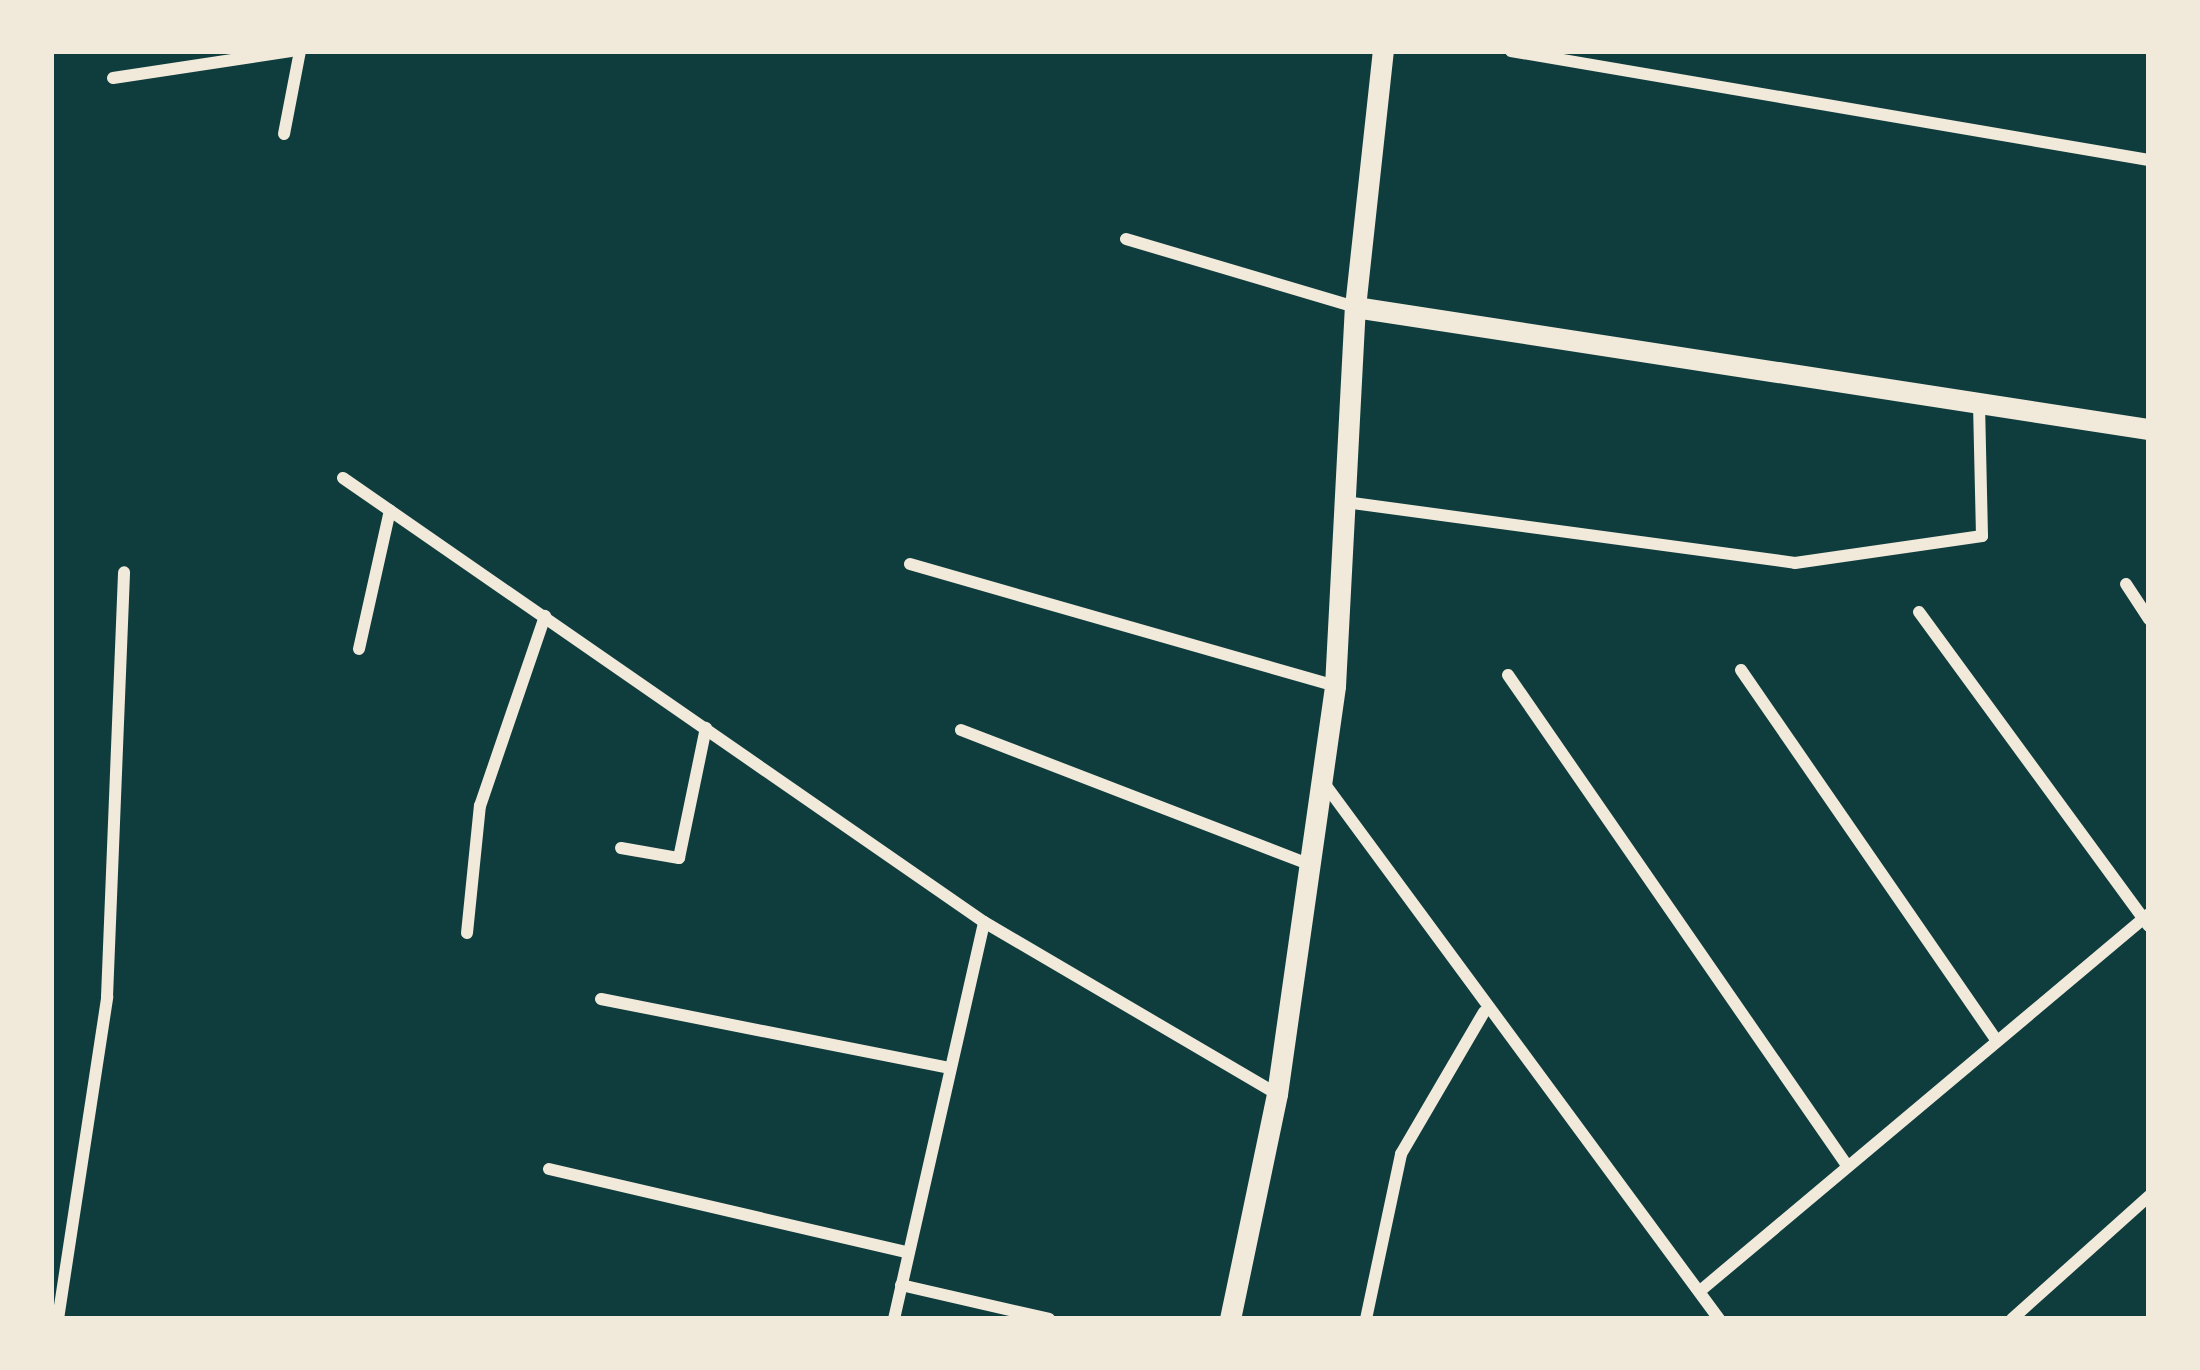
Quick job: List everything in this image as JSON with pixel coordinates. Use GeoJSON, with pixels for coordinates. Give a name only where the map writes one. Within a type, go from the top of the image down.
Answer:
{"type":"FeatureCollection","features":[{"type":"Feature","properties":{"kind":"street"},"geometry":{"type":"LineString","coordinates":[[113,78],[296,51],[284,134]]}},
{"type":"Feature","properties":{"kind":"street"},"geometry":{"type":"LineString","coordinates":[[1230,1319],[1277,1094],[1324,784],[1335,686],[1355,307],[1383,51]]}},
{"type":"Feature","properties":{"kind":"street"},"geometry":{"type":"LineString","coordinates":[[1511,51],[2149,160]]}},
{"type":"Feature","properties":{"kind":"street"},"geometry":{"type":"LineString","coordinates":[[1126,239],[1355,307],[2149,429]]}},
{"type":"Feature","properties":{"kind":"street"},"geometry":{"type":"LineString","coordinates":[[1345,502],[1795,563],[1982,536],[1979,403]]}},
{"type":"Feature","properties":{"kind":"street"},"geometry":{"type":"LineString","coordinates":[[344,478],[984,922],[1277,1094]]}},
{"type":"Feature","properties":{"kind":"street"},"geometry":{"type":"LineString","coordinates":[[358,649],[390,510]]}},
{"type":"Feature","properties":{"kind":"street"},"geometry":{"type":"LineString","coordinates":[[910,564],[1335,686]]}},
{"type":"Feature","properties":{"kind":"street"},"geometry":{"type":"LineString","coordinates":[[58,1319],[107,997],[124,572]]}},
{"type":"Feature","properties":{"kind":"street"},"geometry":{"type":"LineString","coordinates":[[2126,584],[2149,619]]}},
{"type":"Feature","properties":{"kind":"street"},"geometry":{"type":"LineString","coordinates":[[1700,1291],[1996,1039],[2147,919],[1919,611]]}},
{"type":"Feature","properties":{"kind":"street"},"geometry":{"type":"LineString","coordinates":[[467,933],[480,806],[544,616]]}},
{"type":"Feature","properties":{"kind":"street"},"geometry":{"type":"LineString","coordinates":[[1741,670],[1996,1039]]}},
{"type":"Feature","properties":{"kind":"street"},"geometry":{"type":"LineString","coordinates":[[1508,675],[1846,1164]]}},
{"type":"Feature","properties":{"kind":"street"},"geometry":{"type":"LineString","coordinates":[[621,848],[679,858],[706,728]]}},
{"type":"Feature","properties":{"kind":"street"},"geometry":{"type":"LineString","coordinates":[[961,730],[1311,865]]}},
{"type":"Feature","properties":{"kind":"street"},"geometry":{"type":"LineString","coordinates":[[1324,784],[1484,1012],[1719,1319]]}},
{"type":"Feature","properties":{"kind":"street"},"geometry":{"type":"LineString","coordinates":[[894,1319],[945,1067],[984,922]]}},
{"type":"Feature","properties":{"kind":"street"},"geometry":{"type":"LineString","coordinates":[[601,999],[945,1067]]}},
{"type":"Feature","properties":{"kind":"street"},"geometry":{"type":"LineString","coordinates":[[1366,1319],[1401,1154],[1484,1012]]}},
{"type":"Feature","properties":{"kind":"street"},"geometry":{"type":"LineString","coordinates":[[549,1168],[907,1252]]}},
{"type":"Feature","properties":{"kind":"street"},"geometry":{"type":"LineString","coordinates":[[2012,1319],[2149,1196]]}},
{"type":"Feature","properties":{"kind":"street"},"geometry":{"type":"LineString","coordinates":[[901,1285],[1049,1319]]}}]}
